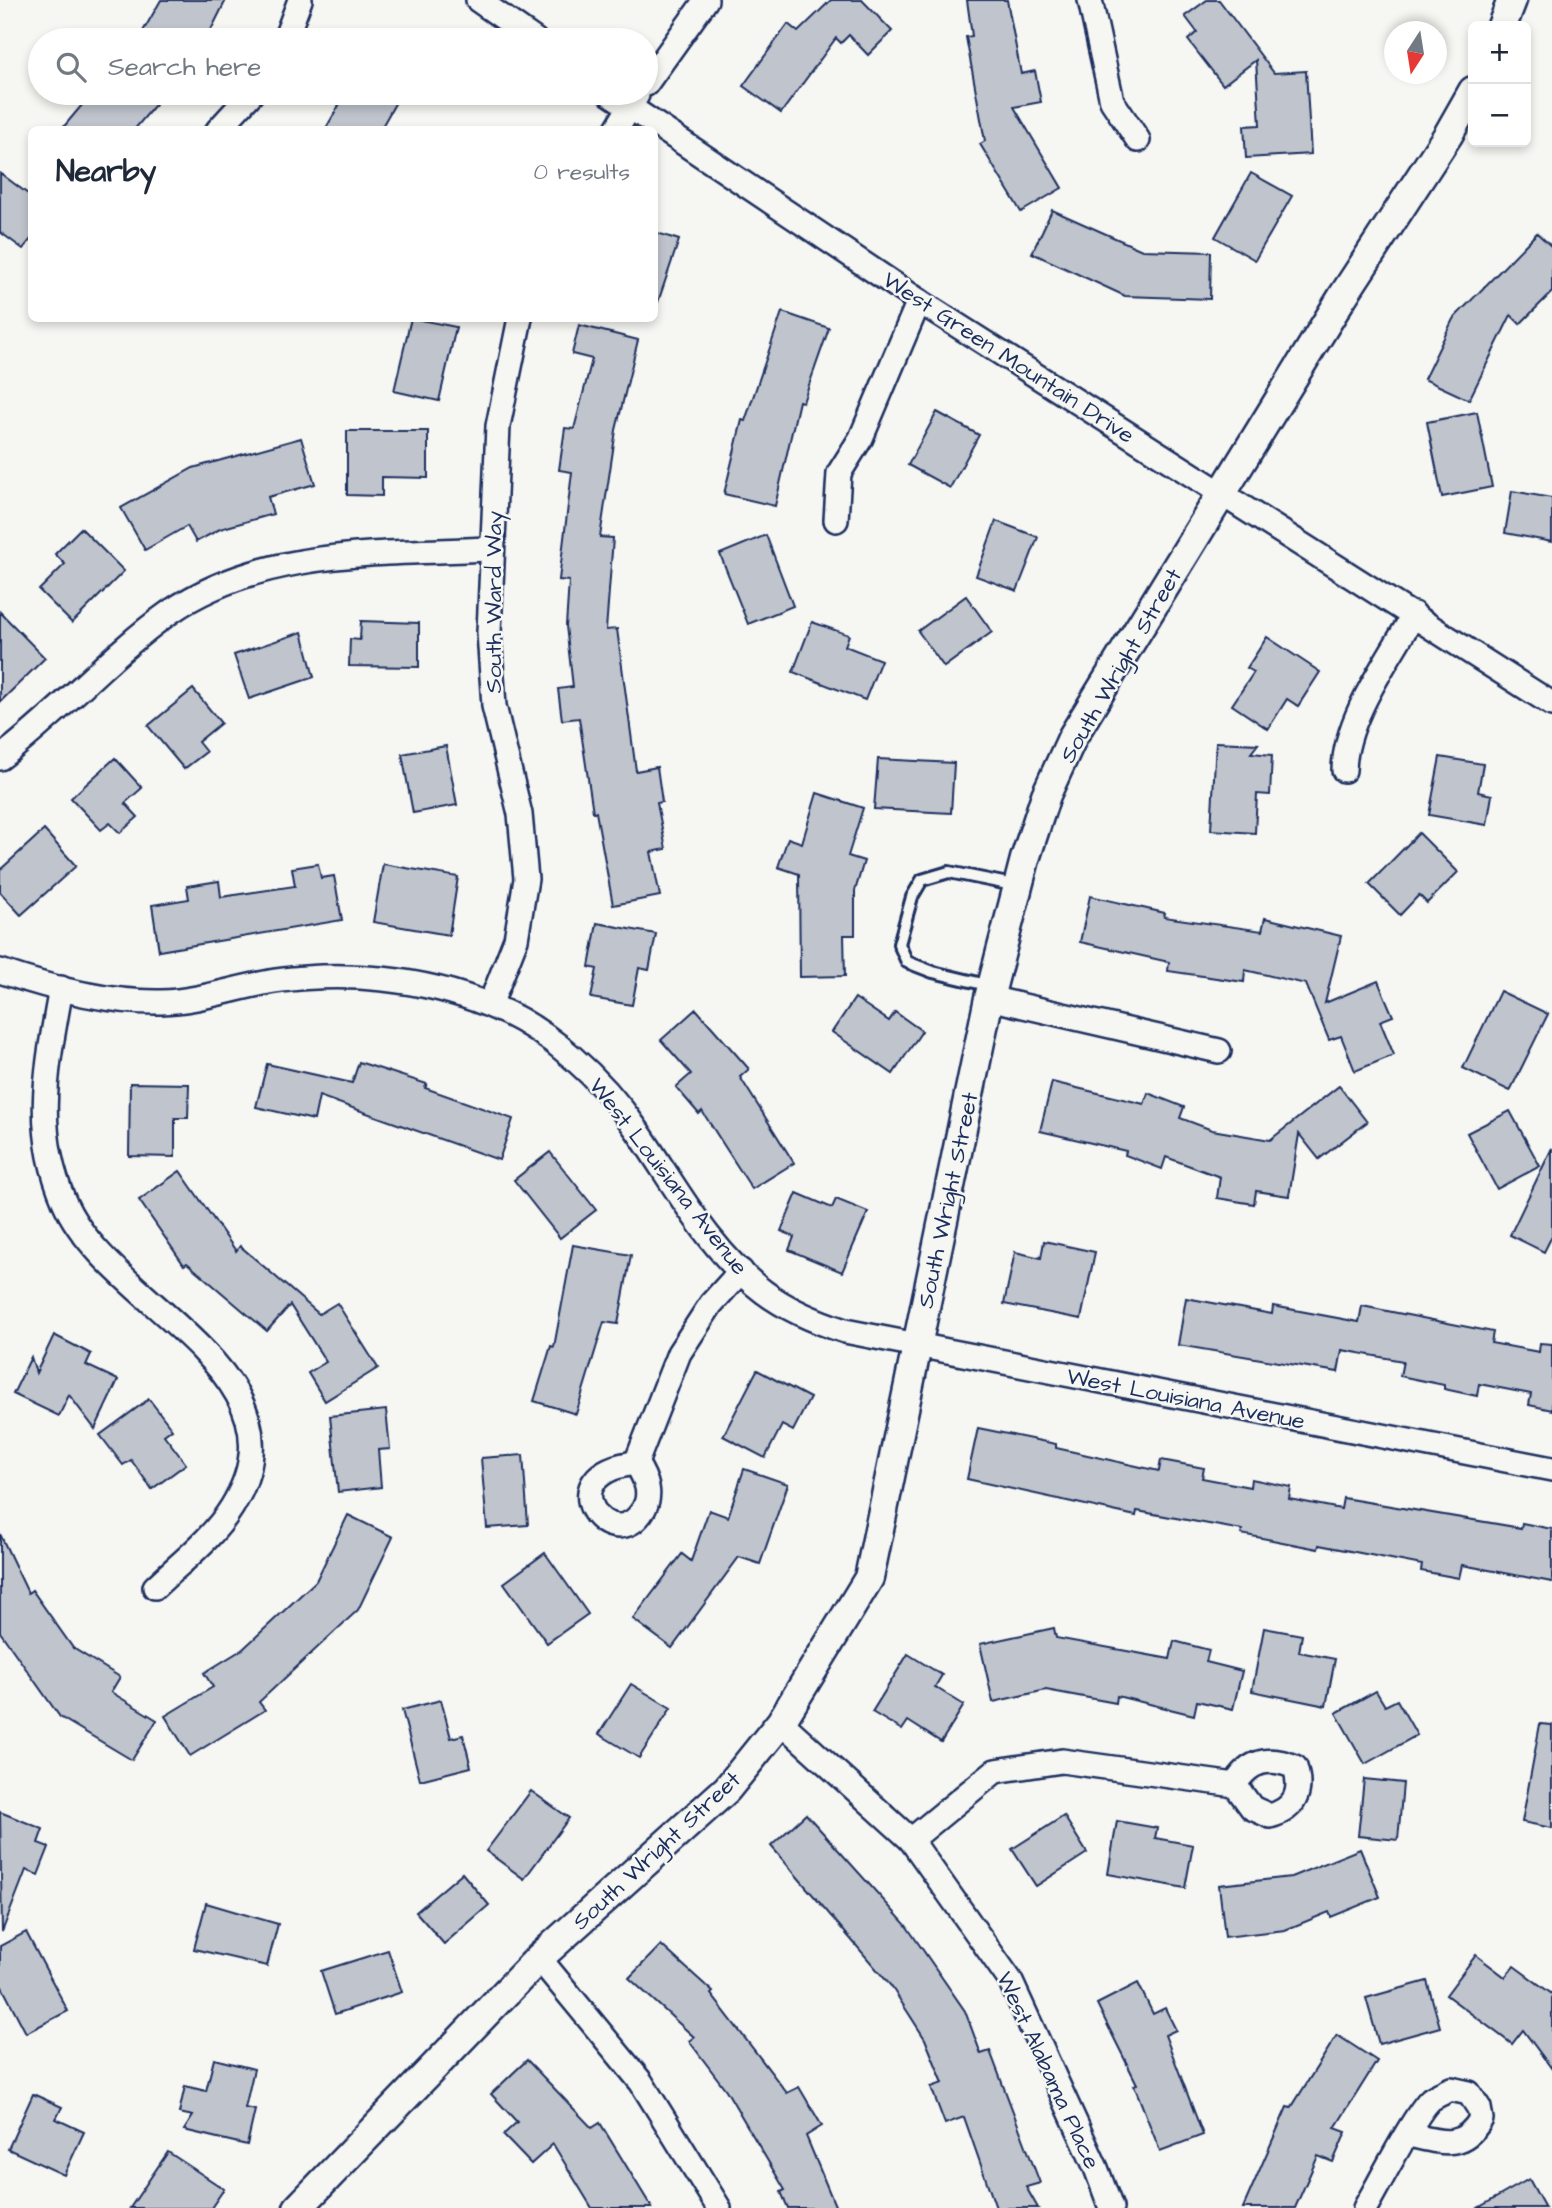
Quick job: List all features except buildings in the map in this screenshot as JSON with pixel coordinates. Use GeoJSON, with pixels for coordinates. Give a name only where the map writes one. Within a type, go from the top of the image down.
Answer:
{"type":"FeatureCollection","features":[{"type":"Feature","properties":{"kind":"street"},"geometry":{"type":"LineString","coordinates":[[290,28],[300,0]]}},
{"type":"Feature","properties":{"kind":"street"},"geometry":{"type":"LineString","coordinates":[[478,0],[518,28]]}},
{"type":"Feature","properties":{"kind":"street"},"geometry":{"type":"LineString","coordinates":[[658,67],[706,0]]}},
{"type":"Feature","properties":{"kind":"street"},"geometry":{"type":"LineString","coordinates":[[1090,0],[1112,101],[1138,140]]}},
{"type":"Feature","properties":{"kind":"street"},"geometry":{"type":"LineString","coordinates":[[1504,21],[1512,0]]}},
{"type":"Feature","properties":{"kind":"street","name":"South Wright Street"},"geometry":{"type":"LineString","coordinates":[[298,2208],[539,1958],[727,1789],[781,1722],[869,1578],[991,992],[1018,887],[1046,795],[1073,736],[1468,99]]}},
{"type":"Feature","properties":{"kind":"street"},"geometry":{"type":"LineString","coordinates":[[222,126],[241,105]]}},
{"type":"Feature","properties":{"kind":"street"},"geometry":{"type":"LineString","coordinates":[[618,126],[631,105]]}},
{"type":"Feature","properties":{"kind":"street","name":"West Green Mountain Drive"},"geometry":{"type":"LineString","coordinates":[[641,105],[919,301],[1552,704]]}},
{"type":"Feature","properties":{"kind":"street"},"geometry":{"type":"LineString","coordinates":[[836,520],[839,473],[861,438],[919,301]]}},
{"type":"Feature","properties":{"kind":"street","name":"South Ward Way"},"geometry":{"type":"LineString","coordinates":[[490,1005],[516,939],[526,879],[520,814],[494,706],[489,632],[490,549],[498,426],[519,322]]}},
{"type":"Feature","properties":{"kind":"street"},"geometry":{"type":"LineString","coordinates":[[0,758],[36,730],[139,636],[208,590],[244,576],[330,557],[490,549]]}},
{"type":"Feature","properties":{"kind":"street"},"geometry":{"type":"LineString","coordinates":[[1344,770],[1345,750],[1352,729],[1414,614]]}},
{"type":"Feature","properties":{"kind":"street","name":"West Louisiana Avenue"},"geometry":{"type":"LineString","coordinates":[[0,971],[61,988],[159,1002],[204,998],[275,981],[345,977],[409,983],[490,1005],[552,1042],[598,1083],[636,1127],[704,1229],[764,1292],[807,1317],[845,1331],[1552,1469]]}},
{"type":"Feature","properties":{"kind":"street"},"geometry":{"type":"LineString","coordinates":[[61,988],[43,1102],[48,1152],[64,1202],[76,1225],[111,1268],[226,1375],[241,1397],[251,1430],[251,1463],[231,1508],[216,1528],[155,1587]]}},
{"type":"Feature","properties":{"kind":"street"},"geometry":{"type":"LineString","coordinates":[[991,992],[1219,1051]]}},
{"type":"Feature","properties":{"kind":"street"},"geometry":{"type":"LineString","coordinates":[[636,1463],[684,1344],[717,1296],[741,1270]]}},
{"type":"Feature","properties":{"kind":"street","name":"West Alabama Place"},"geometry":{"type":"LineString","coordinates":[[781,1722],[911,1840],[1010,1980],[1096,2168],[1111,2208]]}},
{"type":"Feature","properties":{"kind":"street"},"geometry":{"type":"LineString","coordinates":[[911,1840],[995,1771],[1062,1761],[1236,1785]]}},
{"type":"Feature","properties":{"kind":"street"},"geometry":{"type":"LineString","coordinates":[[539,1958],[641,2082],[719,2208]]}},
{"type":"Feature","properties":{"kind":"street"},"geometry":{"type":"LineString","coordinates":[[1365,2208],[1409,2135]]}},
{"type":"Feature","properties":{"kind":"lane"},"geometry":{"type":"LineString","coordinates":[[991,992],[908,962],[900,944],[912,897],[922,880],[949,872],[1018,887]]}}]}
